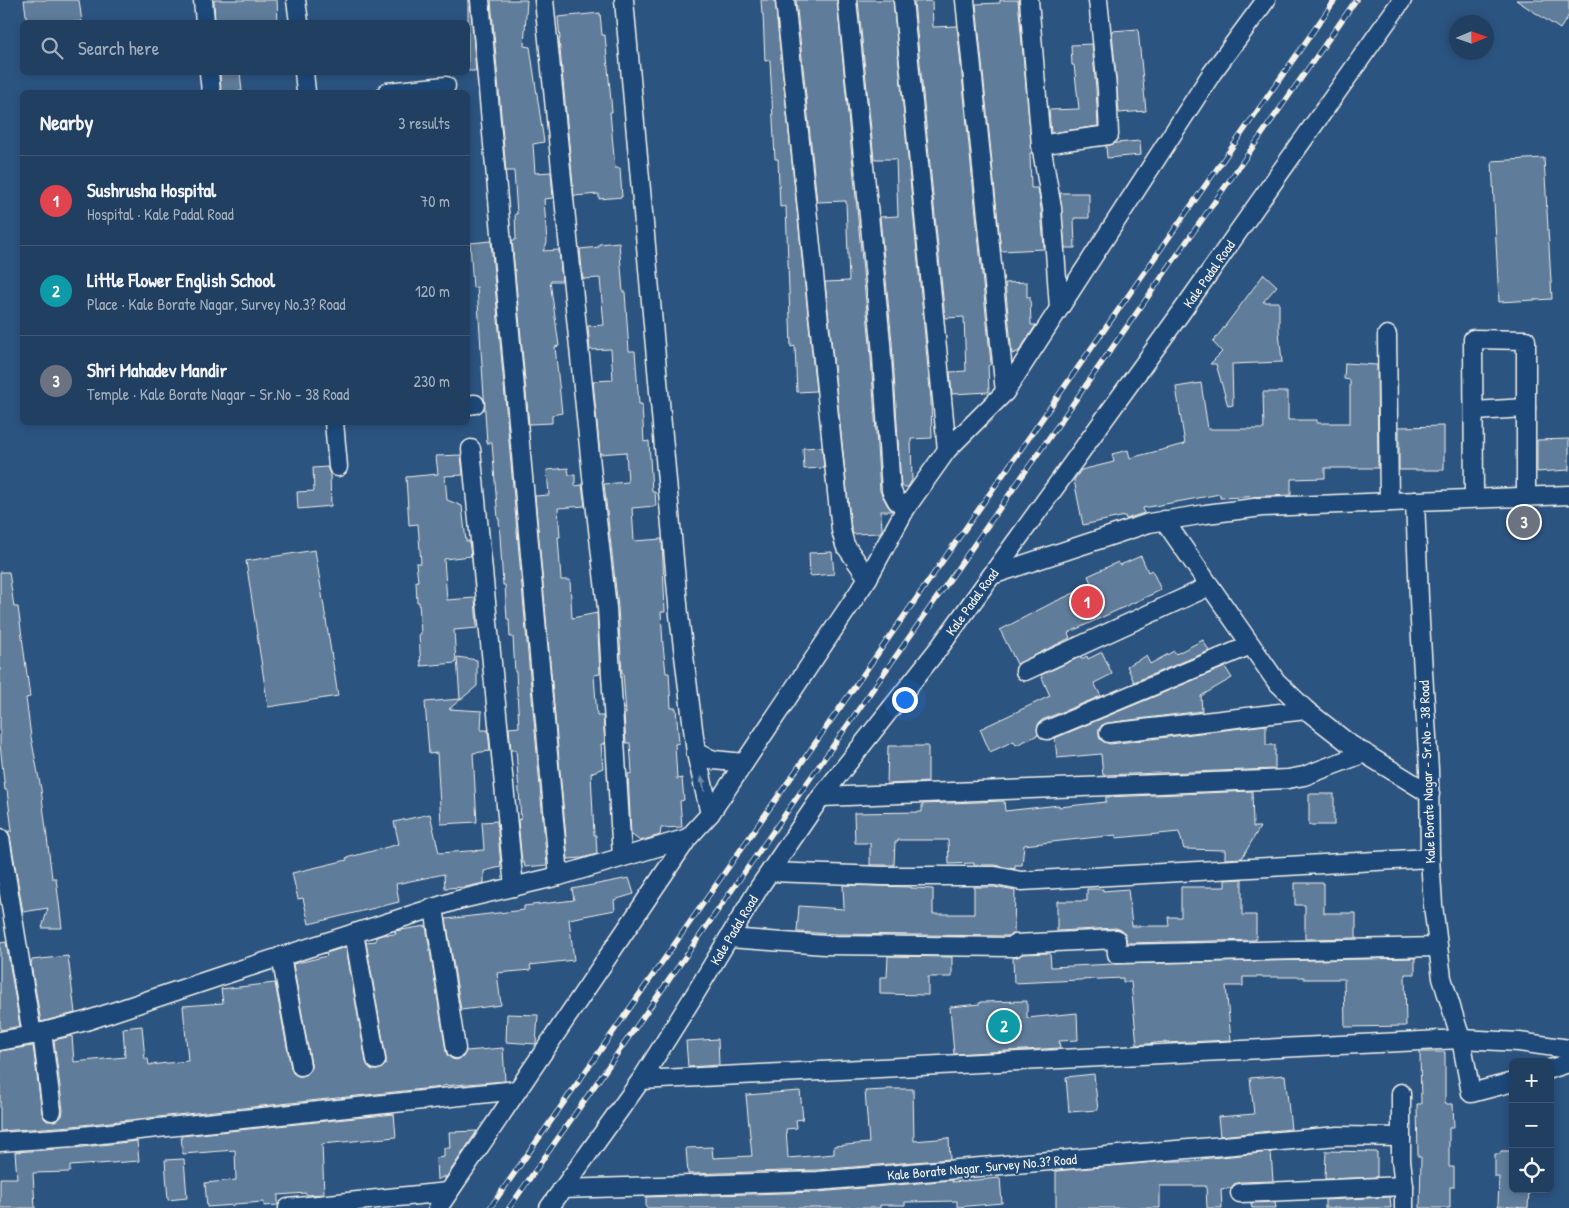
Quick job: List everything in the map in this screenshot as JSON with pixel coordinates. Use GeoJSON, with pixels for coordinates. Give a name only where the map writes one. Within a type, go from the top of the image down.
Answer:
{"type":"FeatureCollection","features":[{"type":"Feature","properties":{"kind":"street"},"geometry":{"type":"LineString","coordinates":[[203,0],[205,20]]}},
{"type":"Feature","properties":{"kind":"street"},"geometry":{"type":"LineString","coordinates":[[296,0],[299,20]]}},
{"type":"Feature","properties":{"kind":"street"},"geometry":{"type":"LineString","coordinates":[[480,0],[559,876]]}},
{"type":"Feature","properties":{"kind":"street"},"geometry":{"type":"LineString","coordinates":[[544,0],[607,608],[622,857]]}},
{"type":"Feature","properties":{"kind":"street"},"geometry":{"type":"LineString","coordinates":[[624,0],[679,615],[696,753],[710,814]]}},
{"type":"Feature","properties":{"kind":"street"},"geometry":{"type":"LineString","coordinates":[[785,0],[841,530],[844,545],[868,578]]}},
{"type":"Feature","properties":{"kind":"street"},"geometry":{"type":"LineString","coordinates":[[847,0],[879,324],[891,490],[897,501],[906,508]]}},
{"type":"Feature","properties":{"kind":"street"},"geometry":{"type":"LineString","coordinates":[[903,0],[947,450]]}},
{"type":"Feature","properties":{"kind":"street"},"geometry":{"type":"LineString","coordinates":[[965,0],[1005,392]]}},
{"type":"Feature","properties":{"kind":"street"},"geometry":{"type":"LineString","coordinates":[[1029,0],[1042,145],[1052,208],[1059,308]]}},
{"type":"Feature","properties":{"kind":"street"},"geometry":{"type":"LineString","coordinates":[[1042,145],[1065,140],[1109,136],[1108,96],[1098,0]]}},
{"type":"Feature","properties":{"kind":"street"},"geometry":{"type":"LineString","coordinates":[[438,1208],[688,838],[710,814],[868,578],[906,508],[947,450],[1005,392],[1212,73],[1266,0]]}},
{"type":"Feature","properties":{"kind":"street","name":"Kale Padal Road"},"geometry":{"type":"LineString","coordinates":[[549,1208],[641,1080],[770,872],[821,797],[942,644],[1180,314],[1402,0]]}},
{"type":"Feature","properties":{"kind":"street"},"geometry":{"type":"LineString","coordinates":[[209,75],[211,90]]}},
{"type":"Feature","properties":{"kind":"street"},"geometry":{"type":"LineString","coordinates":[[304,75],[306,90]]}},
{"type":"Feature","properties":{"kind":"street"},"geometry":{"type":"LineString","coordinates":[[407,90],[446,86]]}},
{"type":"Feature","properties":{"kind":"street"},"geometry":{"type":"LineString","coordinates":[[1387,335],[1389,502]]}},
{"type":"Feature","properties":{"kind":"street"},"geometry":{"type":"LineString","coordinates":[[1474,498],[1473,339],[1526,340],[1526,496]]}},
{"type":"Feature","properties":{"kind":"street"},"geometry":{"type":"LineString","coordinates":[[1474,411],[1526,408]]}},
{"type":"Feature","properties":{"kind":"street"},"geometry":{"type":"LineString","coordinates":[[338,425],[338,468]]}},
{"type":"Feature","properties":{"kind":"street"},"geometry":{"type":"LineString","coordinates":[[471,449],[514,887]]}},
{"type":"Feature","properties":{"kind":"street"},"geometry":{"type":"LineString","coordinates":[[992,574],[1149,522],[1262,507],[1569,495]]}},
{"type":"Feature","properties":{"kind":"street","name":"Kale Borate Nagar - Sr.No - 38 Road"},"geometry":{"type":"LineString","coordinates":[[1415,501],[1430,794],[1430,858],[1433,905],[1442,978],[1460,1039],[1471,1093],[1509,1083]]}},
{"type":"Feature","properties":{"kind":"street"},"geometry":{"type":"LineString","coordinates":[[1164,520],[1276,681],[1306,710],[1351,744],[1430,794]]}},
{"type":"Feature","properties":{"kind":"street"},"geometry":{"type":"LineString","coordinates":[[1025,671],[1210,586]]}},
{"type":"Feature","properties":{"kind":"street"},"geometry":{"type":"LineString","coordinates":[[1047,730],[1251,645]]}},
{"type":"Feature","properties":{"kind":"street"},"geometry":{"type":"LineString","coordinates":[[1109,732],[1306,710]]}},
{"type":"Feature","properties":{"kind":"street"},"geometry":{"type":"LineString","coordinates":[[696,753],[714,760],[744,763]]}},
{"type":"Feature","properties":{"kind":"street"},"geometry":{"type":"LineString","coordinates":[[821,797],[1288,779],[1304,776],[1365,753]]}},
{"type":"Feature","properties":{"kind":"street"},"geometry":{"type":"LineString","coordinates":[[0,838],[52,1111]]}},
{"type":"Feature","properties":{"kind":"street"},"geometry":{"type":"LineString","coordinates":[[0,1041],[86,1021],[458,900],[559,876],[688,838]]}},
{"type":"Feature","properties":{"kind":"street"},"geometry":{"type":"LineString","coordinates":[[770,872],[883,876],[995,876],[1022,881],[1430,858]]}},
{"type":"Feature","properties":{"kind":"street"},"geometry":{"type":"LineString","coordinates":[[434,908],[456,1049]]}},
{"type":"Feature","properties":{"kind":"street"},"geometry":{"type":"LineString","coordinates":[[354,933],[376,1060]]}},
{"type":"Feature","properties":{"kind":"street"},"geometry":{"type":"LineString","coordinates":[[729,938],[825,945],[1015,947],[1015,944],[1116,939],[1117,954],[1438,947]]}},
{"type":"Feature","properties":{"kind":"street"},"geometry":{"type":"LineString","coordinates":[[281,956],[301,1066]]}},
{"type":"Feature","properties":{"kind":"street"},"geometry":{"type":"LineString","coordinates":[[641,1080],[1460,1039],[1519,1042],[1569,1049]]}},
{"type":"Feature","properties":{"kind":"street"},"geometry":{"type":"LineString","coordinates":[[1554,1068],[1569,1062]]}},
{"type":"Feature","properties":{"kind":"street"},"geometry":{"type":"LineString","coordinates":[[0,1142],[82,1136],[517,1090]]}},
{"type":"Feature","properties":{"kind":"street"},"geometry":{"type":"LineString","coordinates":[[1401,1093],[1401,1160],[1404,1208]]}},
{"type":"Feature","properties":{"kind":"street","name":"Kale Borate Nagar, Survey No.3? Road"},"geometry":{"type":"LineString","coordinates":[[562,1189],[818,1181],[1338,1136],[1401,1137]]}},
{"type":"Feature","properties":{"kind":"street"},"geometry":{"type":"LineString","coordinates":[[1240,1193],[1404,1186]]}},
{"type":"Feature","properties":{"kind":"street"},"geometry":{"type":"LineString","coordinates":[[288,1208],[448,1192]]}},
{"type":"Feature","properties":{"kind":"building"},"geometry":{"type":"Polygon","coordinates":[[[24,0],[79,0],[82,20],[27,20],[24,0]]]}},
{"type":"Feature","properties":{"kind":"building"},"geometry":{"type":"Polygon","coordinates":[[[214,0],[277,0],[278,20],[215,20],[214,0]]]}},
{"type":"Feature","properties":{"kind":"building"},"geometry":{"type":"Polygon","coordinates":[[[468,0],[470,0],[476,71],[470,71],[470,20],[468,20],[468,0]]]}},
{"type":"Feature","properties":{"kind":"building"},"geometry":{"type":"Polygon","coordinates":[[[491,0],[527,0],[524,46],[530,47],[544,142],[533,144],[535,173],[551,172],[553,198],[544,199],[547,243],[543,251],[559,250],[562,281],[550,281],[559,346],[555,347],[562,413],[552,415],[552,423],[529,424],[512,240],[516,240],[515,214],[517,214],[514,171],[506,171],[491,0]]]}},
{"type":"Feature","properties":{"kind":"building"},"geometry":{"type":"Polygon","coordinates":[[[761,0],[775,0],[816,391],[797,392],[795,346],[791,347],[786,206],[780,207],[778,159],[775,159],[770,60],[765,61],[761,0]]]}},
{"type":"Feature","properties":{"kind":"building"},"geometry":{"type":"Polygon","coordinates":[[[796,0],[837,0],[870,344],[880,491],[892,511],[881,511],[882,530],[880,533],[853,534],[851,528],[825,282],[849,281],[846,201],[817,202],[796,0]]]}},
{"type":"Feature","properties":{"kind":"building"},"geometry":{"type":"Polygon","coordinates":[[[858,0],[893,0],[931,400],[932,438],[911,439],[912,480],[908,487],[901,487],[892,342],[880,217],[898,216],[896,159],[874,159],[858,0]]]}},
{"type":"Feature","properties":{"kind":"building"},"geometry":{"type":"Polygon","coordinates":[[[1000,0],[1018,0],[1032,153],[1030,153],[1031,188],[1038,188],[1044,249],[1001,251],[976,4],[1000,3],[1000,0]]]}},
{"type":"Feature","properties":{"kind":"building"},"geometry":{"type":"Polygon","coordinates":[[[1516,0],[1569,0],[1569,15],[1560,29],[1516,0]]]}},
{"type":"Feature","properties":{"kind":"building"},"geometry":{"type":"Polygon","coordinates":[[[932,1],[933,27],[957,26],[991,364],[988,366],[989,392],[952,394],[950,372],[966,371],[964,317],[945,318],[914,2],[932,1]]]}},
{"type":"Feature","properties":{"kind":"building"},"geometry":{"type":"Polygon","coordinates":[[[600,13],[602,35],[605,35],[615,168],[620,168],[622,197],[599,199],[599,194],[574,196],[558,17],[600,13]]]}},
{"type":"Feature","properties":{"kind":"building"},"geometry":{"type":"Polygon","coordinates":[[[1138,29],[1146,111],[1119,113],[1112,31],[1138,29]]]}},
{"type":"Feature","properties":{"kind":"building"},"geometry":{"type":"Polygon","coordinates":[[[1092,44],[1098,126],[1051,133],[1049,110],[1079,109],[1071,45],[1092,44]]]}},
{"type":"Feature","properties":{"kind":"building"},"geometry":{"type":"Polygon","coordinates":[[[220,75],[240,75],[242,90],[221,90],[220,75]]]}},
{"type":"Feature","properties":{"kind":"building"},"geometry":{"type":"Polygon","coordinates":[[[1140,141],[1141,155],[1107,158],[1106,146],[1116,143],[1140,141]]]}},
{"type":"Feature","properties":{"kind":"building"},"geometry":{"type":"Polygon","coordinates":[[[1544,158],[1552,299],[1499,302],[1492,161],[1544,158]]]}},
{"type":"Feature","properties":{"kind":"building"},"geometry":{"type":"Polygon","coordinates":[[[1060,193],[1089,193],[1089,218],[1074,218],[1075,248],[1065,248],[1060,193]]]}},
{"type":"Feature","properties":{"kind":"building"},"geometry":{"type":"Polygon","coordinates":[[[491,241],[547,865],[525,867],[524,862],[522,863],[518,820],[521,819],[516,750],[511,750],[509,728],[519,727],[513,637],[510,637],[505,585],[503,585],[492,443],[487,443],[477,287],[473,288],[470,243],[491,241]]]}},
{"type":"Feature","properties":{"kind":"building"},"geometry":{"type":"Polygon","coordinates":[[[619,242],[629,351],[635,351],[639,404],[642,404],[644,442],[649,441],[652,492],[655,492],[656,506],[632,508],[634,541],[662,539],[665,612],[661,612],[663,645],[666,673],[669,673],[671,708],[676,708],[679,743],[675,744],[677,779],[682,778],[684,800],[680,801],[682,827],[661,828],[660,835],[640,841],[631,834],[628,774],[632,773],[630,743],[626,743],[624,714],[626,714],[618,607],[604,484],[628,482],[626,452],[600,454],[593,381],[613,380],[611,349],[590,350],[588,326],[604,325],[600,278],[583,279],[580,249],[599,247],[599,244],[619,242]]]}},
{"type":"Feature","properties":{"kind":"building"},"geometry":{"type":"Polygon","coordinates":[[[1264,274],[1277,286],[1263,302],[1279,302],[1282,362],[1232,364],[1233,405],[1228,406],[1216,364],[1210,364],[1222,352],[1213,342],[1264,274]]]}},
{"type":"Feature","properties":{"kind":"building"},"geometry":{"type":"Polygon","coordinates":[[[1027,282],[1027,297],[1030,297],[1031,325],[1036,325],[1019,351],[1012,354],[1005,283],[1027,282]]]}},
{"type":"Feature","properties":{"kind":"building"},"geometry":{"type":"Polygon","coordinates":[[[1345,363],[1377,365],[1378,468],[1325,468],[1325,478],[1291,479],[1291,495],[1220,498],[1220,494],[1143,508],[1144,513],[1126,519],[1125,516],[1083,525],[1074,480],[1081,470],[1114,462],[1112,454],[1128,450],[1130,458],[1185,444],[1176,387],[1201,383],[1208,429],[1264,429],[1263,392],[1288,392],[1288,420],[1317,420],[1317,423],[1350,423],[1350,380],[1344,379],[1345,363]]]}},
{"type":"Feature","properties":{"kind":"building"},"geometry":{"type":"Polygon","coordinates":[[[1444,426],[1444,470],[1399,470],[1399,427],[1444,426]]]}},
{"type":"Feature","properties":{"kind":"building"},"geometry":{"type":"Polygon","coordinates":[[[1569,439],[1569,470],[1537,472],[1537,440],[1569,439]]]}},
{"type":"Feature","properties":{"kind":"building"},"geometry":{"type":"Polygon","coordinates":[[[822,447],[824,468],[804,469],[803,448],[822,447]]]}},
{"type":"Feature","properties":{"kind":"building"},"geometry":{"type":"Polygon","coordinates":[[[461,455],[463,475],[445,476],[447,500],[462,506],[466,541],[469,541],[471,556],[444,559],[447,600],[475,598],[477,628],[454,630],[456,663],[421,666],[419,634],[421,634],[416,581],[418,581],[416,563],[421,563],[418,524],[409,525],[406,477],[438,474],[436,456],[461,455]]]}},
{"type":"Feature","properties":{"kind":"building"},"geometry":{"type":"Polygon","coordinates":[[[327,467],[330,474],[331,506],[298,509],[297,492],[314,491],[313,468],[327,467]]]}},
{"type":"Feature","properties":{"kind":"building"},"geometry":{"type":"Polygon","coordinates":[[[568,468],[569,475],[575,475],[575,486],[582,485],[585,506],[558,508],[561,580],[570,580],[572,618],[597,613],[600,674],[594,675],[597,716],[603,716],[605,744],[601,744],[603,768],[591,773],[594,835],[596,835],[597,854],[568,859],[535,496],[549,495],[547,470],[568,468]]]}},
{"type":"Feature","properties":{"kind":"building"},"geometry":{"type":"Polygon","coordinates":[[[315,550],[338,696],[268,707],[246,561],[315,550]]]}},
{"type":"Feature","properties":{"kind":"building"},"geometry":{"type":"Polygon","coordinates":[[[832,552],[834,574],[810,576],[809,553],[832,552]]]}},
{"type":"Feature","properties":{"kind":"building"},"geometry":{"type":"Polygon","coordinates":[[[1141,556],[1148,572],[1152,570],[1161,590],[1068,633],[1070,638],[1017,664],[1000,630],[1092,585],[1088,576],[1118,562],[1120,565],[1141,556]]]}},
{"type":"Feature","properties":{"kind":"building"},"geometry":{"type":"Polygon","coordinates":[[[0,572],[9,572],[14,607],[18,607],[30,697],[26,698],[31,737],[41,789],[52,878],[56,878],[62,928],[42,928],[48,908],[23,912],[8,831],[12,831],[0,744],[0,572]]]}},
{"type":"Feature","properties":{"kind":"building"},"geometry":{"type":"Polygon","coordinates":[[[1203,640],[1209,651],[1134,682],[1127,666],[1146,656],[1150,664],[1174,651],[1176,654],[1203,640]]]}},
{"type":"Feature","properties":{"kind":"building"},"geometry":{"type":"Polygon","coordinates":[[[1102,652],[1112,674],[1094,683],[1101,696],[1042,720],[1037,728],[1038,735],[1016,745],[1014,741],[990,752],[980,729],[1050,696],[1041,675],[1080,657],[1081,659],[1087,656],[1088,659],[1102,652]]]}},
{"type":"Feature","properties":{"kind":"building"},"geometry":{"type":"Polygon","coordinates":[[[457,657],[477,660],[477,686],[449,709],[482,711],[481,730],[488,730],[490,751],[473,753],[477,822],[441,824],[437,753],[429,754],[425,702],[460,699],[457,657]]]}},
{"type":"Feature","properties":{"kind":"building"},"geometry":{"type":"Polygon","coordinates":[[[1225,667],[1232,678],[1201,696],[1202,711],[1107,723],[1099,729],[1100,739],[1110,744],[1266,725],[1266,745],[1275,745],[1275,769],[1103,775],[1101,754],[1057,758],[1055,738],[1225,667]]]}},
{"type":"Feature","properties":{"kind":"building"},"geometry":{"type":"Polygon","coordinates":[[[888,746],[928,746],[928,782],[887,784],[888,746]]]}},
{"type":"Feature","properties":{"kind":"building"},"geometry":{"type":"Polygon","coordinates":[[[1252,791],[1253,827],[1260,827],[1242,858],[1225,859],[1225,850],[1184,849],[1179,832],[1116,838],[1116,835],[1024,845],[1022,865],[1015,865],[1015,869],[995,865],[974,865],[974,863],[949,864],[948,840],[898,840],[898,842],[895,842],[894,865],[870,865],[870,843],[855,843],[854,813],[922,812],[922,804],[1004,801],[1005,811],[1106,802],[1106,797],[1252,791]]]}},
{"type":"Feature","properties":{"kind":"building"},"geometry":{"type":"Polygon","coordinates":[[[1309,794],[1334,794],[1334,825],[1309,825],[1309,794]]]}},
{"type":"Feature","properties":{"kind":"building"},"geometry":{"type":"Polygon","coordinates":[[[430,814],[439,853],[484,850],[482,822],[497,821],[501,867],[484,871],[484,883],[466,887],[445,888],[444,874],[396,884],[399,902],[309,924],[303,898],[298,899],[292,873],[347,860],[346,858],[399,844],[394,822],[430,814]]]}},
{"type":"Feature","properties":{"kind":"building"},"geometry":{"type":"Polygon","coordinates":[[[629,878],[634,894],[614,900],[615,910],[569,919],[574,960],[530,965],[531,970],[497,973],[501,1005],[461,1010],[446,919],[524,910],[524,906],[574,900],[572,889],[629,878]]]}},
{"type":"Feature","properties":{"kind":"building"},"geometry":{"type":"Polygon","coordinates":[[[1242,879],[1242,915],[1256,915],[1256,940],[1127,943],[1125,933],[1116,928],[1057,931],[1057,901],[1087,901],[1087,889],[1103,889],[1103,891],[1128,889],[1132,926],[1169,926],[1168,917],[1181,917],[1181,887],[1225,887],[1225,880],[1242,879]]]}},
{"type":"Feature","properties":{"kind":"building"},"geometry":{"type":"Polygon","coordinates":[[[1295,883],[1324,883],[1324,913],[1356,913],[1356,938],[1305,939],[1305,905],[1295,905],[1295,883]]]}},
{"type":"Feature","properties":{"kind":"building"},"geometry":{"type":"Polygon","coordinates":[[[843,885],[933,889],[933,914],[974,914],[974,887],[994,887],[1015,891],[1014,933],[1008,936],[797,932],[799,906],[844,909],[843,885]]]}},
{"type":"Feature","properties":{"kind":"building"},"geometry":{"type":"Polygon","coordinates":[[[426,926],[447,1055],[457,1060],[463,1057],[466,1051],[503,1048],[505,1081],[442,1086],[72,1126],[0,1131],[0,1051],[33,1046],[42,1113],[47,1121],[54,1121],[62,1116],[63,1110],[54,1040],[72,1036],[74,1062],[125,1057],[123,1028],[142,1026],[145,1059],[148,1059],[149,1065],[188,1061],[183,1006],[223,1003],[221,989],[275,983],[291,1068],[293,1073],[298,1076],[307,1074],[311,1070],[311,1064],[293,964],[327,956],[326,953],[346,947],[366,1062],[372,1070],[382,1068],[386,1064],[386,1058],[366,942],[376,941],[376,937],[382,935],[396,934],[395,931],[426,926]]]}},
{"type":"Feature","properties":{"kind":"building"},"geometry":{"type":"Polygon","coordinates":[[[6,942],[20,1026],[0,1030],[0,943],[6,942]]]}},
{"type":"Feature","properties":{"kind":"building"},"geometry":{"type":"Polygon","coordinates":[[[1050,953],[1051,967],[1415,958],[1415,974],[1405,974],[1406,1026],[1345,1027],[1344,979],[1243,977],[1243,986],[1226,986],[1231,1040],[1165,1042],[1137,1045],[1131,982],[1123,982],[1123,978],[1014,983],[1013,958],[1022,954],[1050,953]]]}},
{"type":"Feature","properties":{"kind":"building"},"geometry":{"type":"Polygon","coordinates":[[[68,956],[75,1013],[41,1022],[31,964],[32,960],[68,956]]]}},
{"type":"Feature","properties":{"kind":"building"},"geometry":{"type":"Polygon","coordinates":[[[888,956],[952,957],[952,977],[928,977],[928,995],[880,994],[880,977],[887,977],[888,956]]]}},
{"type":"Feature","properties":{"kind":"building"},"geometry":{"type":"Polygon","coordinates":[[[1027,1001],[1027,1018],[1077,1013],[1078,1040],[1059,1041],[1060,1048],[954,1054],[950,1007],[980,1004],[980,1002],[1027,1001]]]}},
{"type":"Feature","properties":{"kind":"building"},"geometry":{"type":"Polygon","coordinates":[[[507,1014],[538,1015],[536,1044],[506,1042],[507,1014]]]}},
{"type":"Feature","properties":{"kind":"building"},"geometry":{"type":"Polygon","coordinates":[[[718,1039],[719,1065],[688,1067],[686,1041],[718,1039]]]}},
{"type":"Feature","properties":{"kind":"building"},"geometry":{"type":"Polygon","coordinates":[[[1420,1052],[1445,1052],[1445,1104],[1453,1104],[1454,1128],[1449,1128],[1449,1167],[1454,1167],[1454,1187],[1450,1187],[1450,1208],[1420,1208],[1421,1157],[1418,1157],[1417,1104],[1421,1104],[1420,1052]]]}},
{"type":"Feature","properties":{"kind":"building"},"geometry":{"type":"Polygon","coordinates":[[[1094,1074],[1098,1110],[1069,1112],[1066,1077],[1094,1074]]]}},
{"type":"Feature","properties":{"kind":"building"},"geometry":{"type":"Polygon","coordinates":[[[1285,1075],[1291,1129],[1220,1136],[1218,1117],[1254,1114],[1250,1078],[1285,1075]]]}},
{"type":"Feature","properties":{"kind":"building"},"geometry":{"type":"Polygon","coordinates":[[[913,1089],[914,1141],[949,1138],[950,1159],[817,1170],[688,1174],[686,1148],[712,1147],[713,1158],[752,1156],[746,1095],[800,1091],[803,1119],[796,1120],[797,1128],[786,1129],[788,1158],[834,1154],[834,1146],[869,1143],[865,1091],[913,1089]]]}},
{"type":"Feature","properties":{"kind":"building"},"geometry":{"type":"Polygon","coordinates":[[[394,1114],[396,1137],[322,1144],[324,1194],[278,1195],[278,1205],[264,1206],[264,1202],[207,1207],[205,1183],[236,1180],[235,1150],[183,1154],[181,1136],[394,1114]]]}},
{"type":"Feature","properties":{"kind":"building"},"geometry":{"type":"Polygon","coordinates":[[[477,1131],[445,1179],[445,1176],[437,1180],[436,1158],[444,1157],[444,1148],[450,1148],[449,1132],[477,1131]]]}},
{"type":"Feature","properties":{"kind":"building"},"geometry":{"type":"Polygon","coordinates":[[[137,1141],[139,1161],[70,1166],[70,1172],[33,1173],[35,1208],[0,1208],[0,1178],[17,1178],[15,1152],[137,1141]]]}},
{"type":"Feature","properties":{"kind":"building"},"geometry":{"type":"Polygon","coordinates":[[[1326,1151],[1377,1152],[1377,1177],[1325,1179],[1326,1151]]]}},
{"type":"Feature","properties":{"kind":"building"},"geometry":{"type":"Polygon","coordinates":[[[1501,1151],[1509,1151],[1509,1193],[1529,1193],[1528,1208],[1498,1206],[1499,1177],[1495,1177],[1495,1154],[1500,1154],[1501,1151]]]}},
{"type":"Feature","properties":{"kind":"building"},"geometry":{"type":"Polygon","coordinates":[[[1271,1152],[1273,1181],[1240,1182],[1234,1184],[1231,1188],[1221,1189],[1222,1208],[1207,1208],[1206,1186],[1160,1186],[1160,1208],[1056,1208],[1056,1171],[1167,1161],[1201,1161],[1201,1159],[1271,1152]]]}},
{"type":"Feature","properties":{"kind":"building"},"geometry":{"type":"Polygon","coordinates":[[[184,1159],[187,1198],[168,1200],[165,1160],[184,1159]]]}},
{"type":"Feature","properties":{"kind":"building"},"geometry":{"type":"Polygon","coordinates":[[[1000,1178],[1002,1203],[957,1207],[957,1201],[905,1202],[905,1205],[880,1205],[880,1208],[646,1208],[646,1197],[818,1192],[952,1180],[952,1182],[1000,1178]]]}},
{"type":"Feature","properties":{"kind":"building"},"geometry":{"type":"Polygon","coordinates":[[[1390,1197],[1391,1208],[1325,1208],[1325,1200],[1390,1197]]]}},
{"type":"Feature","properties":{"kind":"building"},"geometry":{"type":"Polygon","coordinates":[[[1275,1202],[1276,1208],[1252,1208],[1251,1203],[1275,1202]]]}},
{"type":"Feature","properties":{"kind":"railway"},"geometry":{"type":"LineString","coordinates":[[490,1208],[1335,0]]}},
{"type":"Feature","properties":{"kind":"railway"},"geometry":{"type":"LineString","coordinates":[[509,1208],[1356,0]]}},
{"type":"Feature","properties":{"kind":"place","name":"Shri Mahadev Mandir"},"geometry":{"type":"Point","coordinates":[1524,522]}},
{"type":"Feature","properties":{"kind":"place","name":"Sushrusha Hospital"},"geometry":{"type":"Point","coordinates":[1087,602]}},
{"type":"Feature","properties":{"kind":"place","name":"Little Flower English School"},"geometry":{"type":"Point","coordinates":[1004,1026]}}]}
